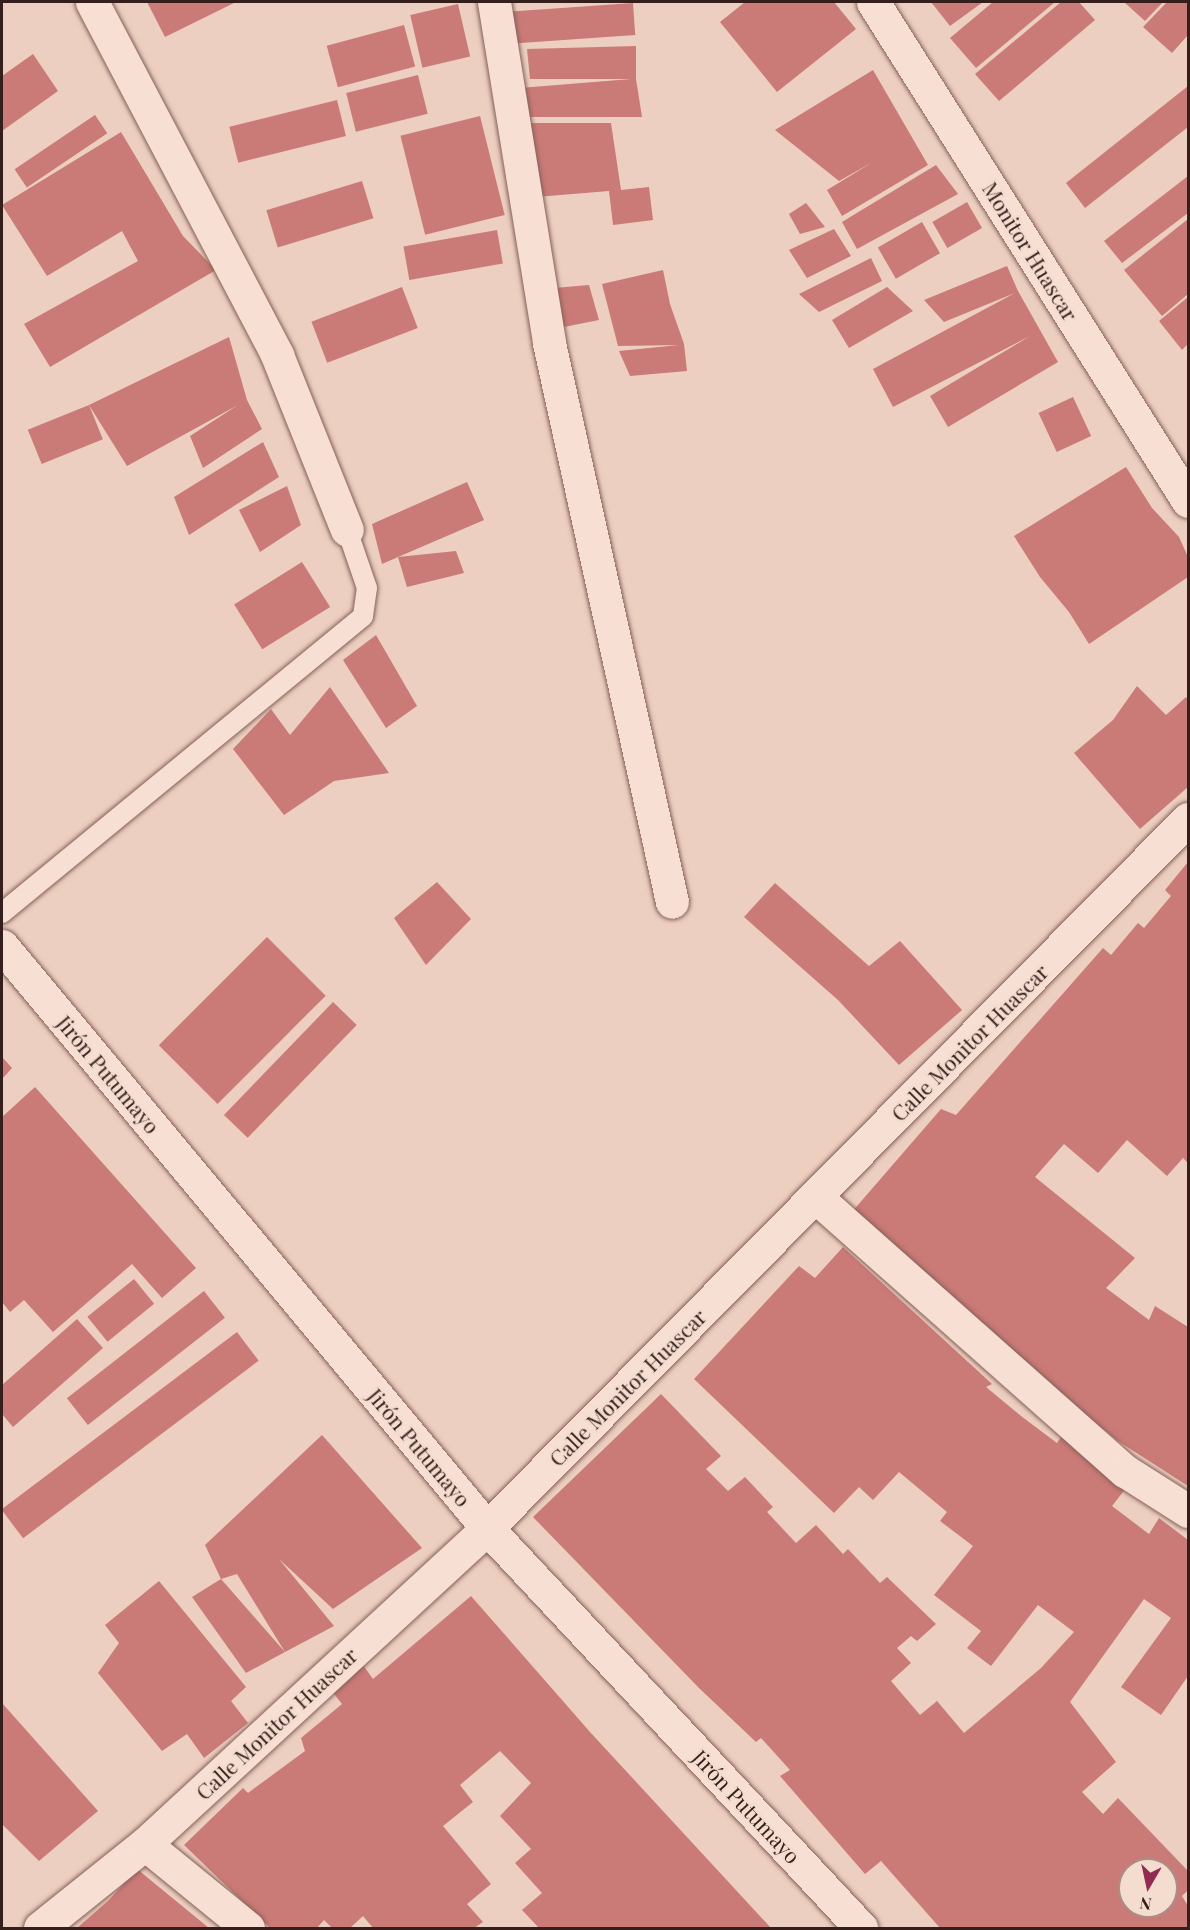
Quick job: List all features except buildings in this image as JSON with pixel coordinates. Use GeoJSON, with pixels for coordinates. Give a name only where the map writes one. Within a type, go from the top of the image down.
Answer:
{"type":"FeatureCollection","features":[{"type":"Feature","properties":{"kind":"street"},"geometry":{"type":"LineString","coordinates":[[92,2],[277,355],[347,530]]}},
{"type":"Feature","properties":{"kind":"street"},"geometry":{"type":"LineString","coordinates":[[494,2],[549,343],[672,902]]}},
{"type":"Feature","properties":{"kind":"street","name":"Monitor Huascar"},"geometry":{"type":"LineString","coordinates":[[873,2],[1188,501]]}},
{"type":"Feature","properties":{"kind":"street","name":"Calle Monitor Huascar"},"geometry":{"type":"LineString","coordinates":[[40,1929],[145,1844],[488,1528],[1188,819]]}},
{"type":"Feature","properties":{"kind":"street","name":"Jirón Putumayo"},"geometry":{"type":"LineString","coordinates":[[2,946],[488,1528],[861,1929]]}},
{"type":"Feature","properties":{"kind":"street"},"geometry":{"type":"LineString","coordinates":[[816,1197],[1125,1471],[1188,1511]]}},
{"type":"Feature","properties":{"kind":"street"},"geometry":{"type":"LineString","coordinates":[[145,1844],[248,1929]]}},
{"type":"Feature","properties":{"kind":"lane"},"geometry":{"type":"LineString","coordinates":[[2,913],[363,616],[367,588],[347,530]]}}]}
